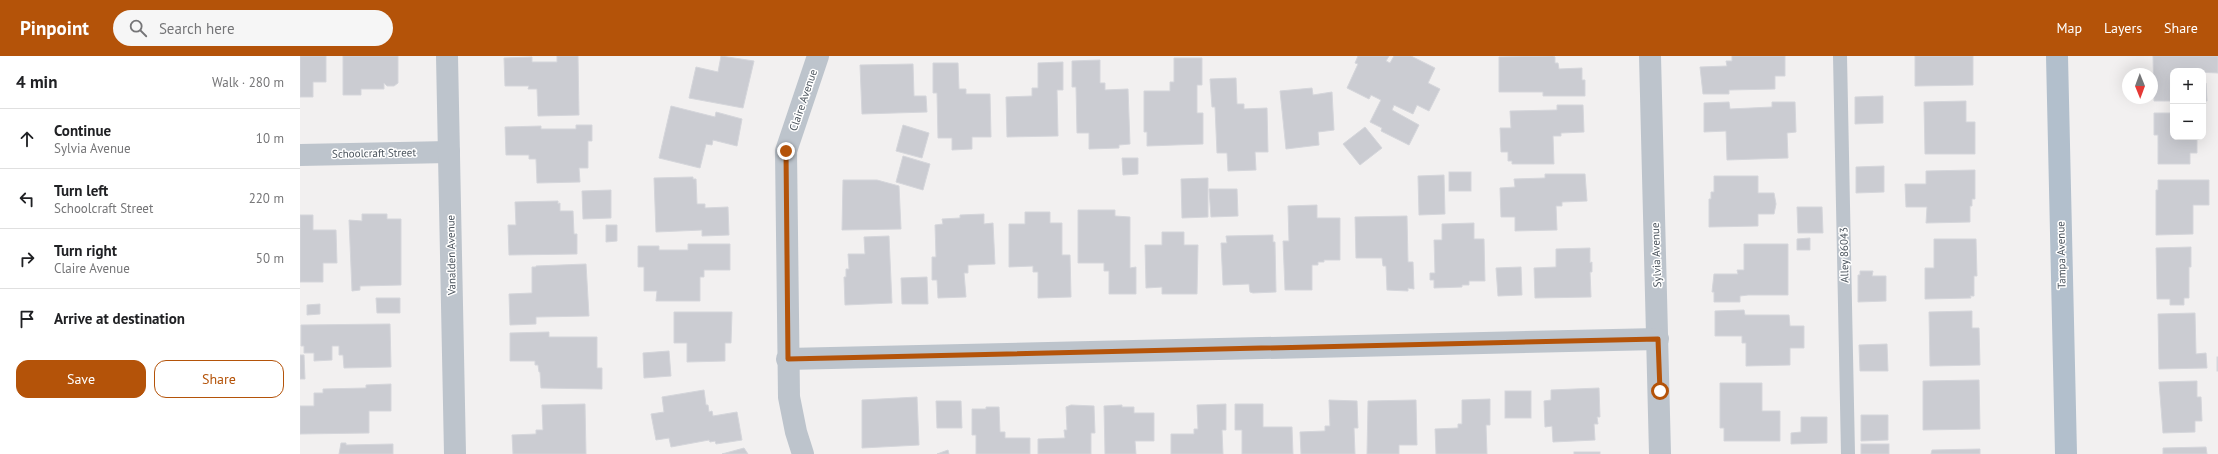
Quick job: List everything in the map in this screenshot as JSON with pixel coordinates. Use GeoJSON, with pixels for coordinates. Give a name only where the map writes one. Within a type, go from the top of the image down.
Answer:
{"type":"FeatureCollection","features":[{"type":"Feature","properties":{"kind":"main road","name":"Tampa Avenue"},"geometry":{"type":"LineString","coordinates":[[2057,56],[2066,454]]}},
{"type":"Feature","properties":{"kind":"street","name":"Vanalden Avenue"},"geometry":{"type":"LineString","coordinates":[[447,56],[455,454]]}},
{"type":"Feature","properties":{"kind":"street","name":"Claire Avenue"},"geometry":{"type":"LineString","coordinates":[[803,454],[788,397],[786,151],[818,56]]}},
{"type":"Feature","properties":{"kind":"street","name":"Sylvia Avenue"},"geometry":{"type":"LineString","coordinates":[[1650,56],[1660,454]]}},
{"type":"Feature","properties":{"kind":"street","name":"Schoolcraft Street"},"geometry":{"type":"LineString","coordinates":[[300,155],[448,152]]}},
{"type":"Feature","properties":{"kind":"street"},"geometry":{"type":"LineString","coordinates":[[788,359],[1658,339]]}},
{"type":"Feature","properties":{"kind":"lane","name":"Alley 86043"},"geometry":{"type":"LineString","coordinates":[[1840,56],[1848,454]]}},
{"type":"Feature","properties":{"kind":"building"},"geometry":{"type":"Polygon","coordinates":[[[300,56],[326,56],[326,82],[313,82],[313,97],[300,97],[300,56]]]}},
{"type":"Feature","properties":{"kind":"building"},"geometry":{"type":"Polygon","coordinates":[[[343,56],[398,56],[398,83],[394,86],[387,86],[384,83],[384,89],[361,89],[361,95],[343,95],[343,56]]]}},
{"type":"Feature","properties":{"kind":"building"},"geometry":{"type":"Polygon","coordinates":[[[557,56],[578,56],[579,115],[538,116],[537,89],[528,89],[529,86],[505,86],[504,58],[532,57],[532,62],[557,62],[557,56]]]}},
{"type":"Feature","properties":{"kind":"building"},"geometry":{"type":"Polygon","coordinates":[[[721,56],[754,61],[743,108],[689,98],[696,67],[718,72],[721,56]]]}},
{"type":"Feature","properties":{"kind":"building"},"geometry":{"type":"Polygon","coordinates":[[[1358,56],[1389,56],[1386,61],[1390,63],[1394,56],[1411,56],[1435,68],[1428,83],[1440,89],[1429,111],[1417,105],[1413,114],[1394,105],[1392,110],[1419,125],[1409,145],[1381,131],[1382,128],[1370,122],[1381,100],[1371,95],[1369,99],[1347,88],[1358,64],[1355,63],[1358,56]]]}},
{"type":"Feature","properties":{"kind":"building"},"geometry":{"type":"Polygon","coordinates":[[[1732,56],[1785,56],[1785,76],[1775,76],[1775,89],[1729,90],[1729,94],[1703,94],[1700,67],[1727,66],[1726,61],[1732,61],[1732,56]]]}},
{"type":"Feature","properties":{"kind":"building"},"geometry":{"type":"Polygon","coordinates":[[[1915,56],[1973,56],[1973,85],[1915,86],[1915,56]]]}},
{"type":"Feature","properties":{"kind":"building"},"geometry":{"type":"Polygon","coordinates":[[[2153,56],[2218,56],[2218,73],[2206,72],[2206,68],[2170,68],[2170,101],[2158,101],[2158,68],[2153,68],[2153,56]]]}},
{"type":"Feature","properties":{"kind":"building"},"geometry":{"type":"Polygon","coordinates":[[[1499,57],[1555,57],[1555,63],[1558,63],[1559,69],[1582,68],[1582,80],[1585,80],[1585,96],[1543,96],[1543,92],[1499,92],[1499,57]]]}},
{"type":"Feature","properties":{"kind":"building"},"geometry":{"type":"Polygon","coordinates":[[[1174,58],[1202,58],[1202,85],[1197,85],[1197,113],[1203,113],[1203,144],[1147,146],[1147,132],[1144,132],[1144,91],[1170,91],[1170,82],[1174,82],[1174,58]]]}},
{"type":"Feature","properties":{"kind":"building"},"geometry":{"type":"Polygon","coordinates":[[[1100,60],[1100,83],[1105,83],[1105,90],[1128,89],[1130,144],[1119,145],[1119,148],[1089,149],[1089,133],[1077,133],[1076,87],[1072,87],[1072,61],[1100,60]]]}},
{"type":"Feature","properties":{"kind":"building"},"geometry":{"type":"Polygon","coordinates":[[[1063,62],[1063,90],[1057,90],[1058,136],[1007,137],[1006,97],[1032,96],[1032,88],[1038,88],[1038,63],[1063,62]]]}},
{"type":"Feature","properties":{"kind":"building"},"geometry":{"type":"Polygon","coordinates":[[[933,63],[958,63],[959,89],[966,89],[966,94],[990,94],[991,137],[972,137],[972,149],[952,150],[952,138],[938,138],[937,93],[933,93],[933,63]]]}},
{"type":"Feature","properties":{"kind":"building"},"geometry":{"type":"Polygon","coordinates":[[[913,64],[914,96],[926,96],[927,112],[862,114],[860,65],[913,64]]]}},
{"type":"Feature","properties":{"kind":"building"},"geometry":{"type":"Polygon","coordinates":[[[1236,78],[1237,104],[1244,104],[1244,109],[1267,108],[1268,152],[1255,152],[1256,170],[1228,171],[1227,153],[1217,153],[1215,107],[1212,107],[1210,79],[1236,78]]]}},
{"type":"Feature","properties":{"kind":"building"},"geometry":{"type":"Polygon","coordinates":[[[1312,88],[1313,95],[1332,92],[1334,130],[1318,132],[1319,145],[1286,149],[1280,91],[1312,88]]]}},
{"type":"Feature","properties":{"kind":"building"},"geometry":{"type":"Polygon","coordinates":[[[1883,96],[1883,123],[1855,124],[1855,97],[1883,96]]]}},
{"type":"Feature","properties":{"kind":"building"},"geometry":{"type":"Polygon","coordinates":[[[1966,101],[1966,122],[1975,122],[1975,154],[1925,154],[1924,102],[1966,101]]]}},
{"type":"Feature","properties":{"kind":"building"},"geometry":{"type":"Polygon","coordinates":[[[1729,102],[1730,109],[1772,107],[1772,102],[1795,102],[1796,132],[1787,133],[1788,158],[1727,160],[1726,131],[1704,132],[1704,103],[1729,102]]]}},
{"type":"Feature","properties":{"kind":"building"},"geometry":{"type":"Polygon","coordinates":[[[1557,105],[1583,105],[1584,132],[1561,133],[1561,136],[1553,136],[1554,164],[1512,164],[1512,161],[1508,161],[1508,152],[1501,152],[1500,128],[1511,128],[1510,111],[1557,110],[1557,105]]]}},
{"type":"Feature","properties":{"kind":"building"},"geometry":{"type":"Polygon","coordinates":[[[671,106],[715,117],[716,112],[742,119],[737,146],[713,140],[712,145],[706,144],[700,168],[659,158],[671,106]]]}},
{"type":"Feature","properties":{"kind":"building"},"geometry":{"type":"Polygon","coordinates":[[[2154,113],[2170,113],[2170,140],[2197,140],[2197,153],[2190,153],[2190,164],[2158,164],[2158,135],[2154,135],[2154,113]]]}},
{"type":"Feature","properties":{"kind":"building"},"geometry":{"type":"Polygon","coordinates":[[[576,125],[592,125],[592,141],[588,141],[588,168],[579,168],[580,182],[537,183],[536,159],[529,159],[529,155],[506,155],[505,127],[541,126],[541,129],[576,129],[576,125]]]}},
{"type":"Feature","properties":{"kind":"building"},"geometry":{"type":"Polygon","coordinates":[[[903,125],[929,133],[922,158],[896,151],[903,125]]]}},
{"type":"Feature","properties":{"kind":"building"},"geometry":{"type":"Polygon","coordinates":[[[1365,127],[1382,148],[1360,165],[1343,144],[1365,127]]]}},
{"type":"Feature","properties":{"kind":"building"},"geometry":{"type":"Polygon","coordinates":[[[903,156],[930,164],[923,190],[896,182],[903,156]]]}},
{"type":"Feature","properties":{"kind":"building"},"geometry":{"type":"Polygon","coordinates":[[[1122,158],[1138,158],[1138,174],[1123,175],[1122,158]]]}},
{"type":"Feature","properties":{"kind":"building"},"geometry":{"type":"Polygon","coordinates":[[[1884,166],[1884,192],[1856,193],[1856,167],[1884,166]]]}},
{"type":"Feature","properties":{"kind":"building"},"geometry":{"type":"Polygon","coordinates":[[[1975,170],[1975,199],[1972,199],[1972,206],[1970,206],[1970,222],[1926,223],[1927,207],[1906,207],[1905,184],[1926,184],[1926,171],[1975,170]]]}},
{"type":"Feature","properties":{"kind":"building"},"geometry":{"type":"Polygon","coordinates":[[[1449,172],[1471,172],[1471,191],[1449,191],[1449,172]]]}},
{"type":"Feature","properties":{"kind":"building"},"geometry":{"type":"Polygon","coordinates":[[[1545,174],[1585,174],[1587,201],[1562,202],[1562,206],[1556,206],[1557,230],[1515,231],[1515,217],[1501,217],[1500,188],[1515,187],[1514,179],[1545,178],[1545,174]]]}},
{"type":"Feature","properties":{"kind":"building"},"geometry":{"type":"Polygon","coordinates":[[[1444,175],[1445,214],[1419,215],[1418,176],[1444,175]]]}},
{"type":"Feature","properties":{"kind":"building"},"geometry":{"type":"Polygon","coordinates":[[[1714,176],[1758,176],[1758,193],[1774,193],[1776,204],[1774,214],[1758,214],[1758,226],[1709,227],[1709,199],[1711,199],[1711,192],[1714,192],[1714,176]]]}},
{"type":"Feature","properties":{"kind":"building"},"geometry":{"type":"Polygon","coordinates":[[[693,177],[693,179],[696,179],[697,204],[705,204],[705,208],[728,207],[729,235],[702,236],[702,230],[656,232],[654,178],[693,177]]]}},
{"type":"Feature","properties":{"kind":"building"},"geometry":{"type":"Polygon","coordinates":[[[1208,178],[1208,217],[1182,218],[1181,179],[1208,178]]]}},
{"type":"Feature","properties":{"kind":"building"},"geometry":{"type":"Polygon","coordinates":[[[843,180],[877,180],[899,186],[901,229],[842,230],[843,180]]]}},
{"type":"Feature","properties":{"kind":"building"},"geometry":{"type":"Polygon","coordinates":[[[2158,180],[2209,180],[2209,205],[2193,205],[2193,234],[2156,235],[2156,190],[2158,190],[2158,180]]]}},
{"type":"Feature","properties":{"kind":"building"},"geometry":{"type":"Polygon","coordinates":[[[1209,189],[1237,189],[1238,216],[1211,217],[1209,189]]]}},
{"type":"Feature","properties":{"kind":"building"},"geometry":{"type":"Polygon","coordinates":[[[611,190],[611,218],[583,219],[582,191],[611,190]]]}},
{"type":"Feature","properties":{"kind":"building"},"geometry":{"type":"Polygon","coordinates":[[[558,201],[558,204],[560,203],[560,211],[573,211],[574,234],[577,234],[577,254],[509,255],[508,225],[516,225],[515,202],[558,201]]]}},
{"type":"Feature","properties":{"kind":"building"},"geometry":{"type":"Polygon","coordinates":[[[1317,205],[1317,218],[1340,218],[1340,260],[1324,260],[1324,262],[1318,262],[1318,265],[1312,265],[1312,290],[1285,290],[1283,241],[1289,241],[1288,206],[1317,205]]]}},
{"type":"Feature","properties":{"kind":"building"},"geometry":{"type":"Polygon","coordinates":[[[1797,207],[1822,207],[1823,233],[1798,233],[1797,207]]]}},
{"type":"Feature","properties":{"kind":"building"},"geometry":{"type":"Polygon","coordinates":[[[1078,210],[1115,210],[1115,216],[1130,217],[1130,268],[1136,267],[1136,294],[1109,294],[1109,271],[1104,271],[1104,263],[1078,263],[1078,210]]]}},
{"type":"Feature","properties":{"kind":"building"},"geometry":{"type":"Polygon","coordinates":[[[1025,212],[1050,212],[1050,223],[1062,223],[1062,255],[1070,255],[1071,297],[1038,298],[1038,272],[1033,272],[1033,266],[1009,267],[1009,224],[1025,224],[1025,212]]]}},
{"type":"Feature","properties":{"kind":"building"},"geometry":{"type":"Polygon","coordinates":[[[362,214],[387,214],[387,219],[401,219],[401,285],[360,286],[360,290],[352,291],[349,220],[362,221],[362,214]]]}},
{"type":"Feature","properties":{"kind":"building"},"geometry":{"type":"Polygon","coordinates":[[[984,214],[984,224],[993,223],[995,264],[968,265],[968,273],[964,273],[966,297],[938,298],[937,280],[932,280],[932,257],[936,257],[935,225],[943,224],[942,219],[960,218],[960,215],[984,214]]]}},
{"type":"Feature","properties":{"kind":"building"},"geometry":{"type":"Polygon","coordinates":[[[300,215],[313,215],[313,230],[336,230],[337,263],[323,263],[323,282],[300,282],[300,215]]]}},
{"type":"Feature","properties":{"kind":"building"},"geometry":{"type":"Polygon","coordinates":[[[1407,216],[1408,262],[1413,262],[1414,289],[1408,288],[1408,291],[1387,290],[1386,266],[1383,266],[1382,258],[1356,258],[1355,217],[1407,216]]]}},
{"type":"Feature","properties":{"kind":"building"},"geometry":{"type":"Polygon","coordinates":[[[1474,223],[1474,239],[1484,239],[1485,281],[1469,281],[1469,285],[1462,285],[1462,287],[1434,288],[1434,280],[1430,280],[1430,273],[1435,273],[1434,240],[1442,240],[1442,224],[1474,223]]]}},
{"type":"Feature","properties":{"kind":"building"},"geometry":{"type":"Polygon","coordinates":[[[606,225],[617,225],[617,241],[606,242],[606,225]]]}},
{"type":"Feature","properties":{"kind":"building"},"geometry":{"type":"Polygon","coordinates":[[[1162,232],[1184,232],[1184,245],[1198,245],[1197,294],[1162,294],[1162,287],[1146,288],[1145,245],[1162,245],[1162,232]]]}},
{"type":"Feature","properties":{"kind":"building"},"geometry":{"type":"Polygon","coordinates":[[[1273,235],[1273,242],[1275,242],[1276,292],[1253,293],[1250,292],[1249,284],[1223,285],[1221,243],[1227,243],[1226,236],[1273,235]]]}},
{"type":"Feature","properties":{"kind":"building"},"geometry":{"type":"Polygon","coordinates":[[[889,236],[892,303],[845,305],[844,277],[846,277],[846,269],[849,269],[848,254],[865,254],[864,237],[889,236]]]}},
{"type":"Feature","properties":{"kind":"building"},"geometry":{"type":"Polygon","coordinates":[[[1810,238],[1810,250],[1797,250],[1797,239],[1810,238]]]}},
{"type":"Feature","properties":{"kind":"building"},"geometry":{"type":"Polygon","coordinates":[[[1934,239],[1976,239],[1977,276],[1974,276],[1974,296],[1970,296],[1971,298],[1925,299],[1925,268],[1934,268],[1934,239]]]}},
{"type":"Feature","properties":{"kind":"building"},"geometry":{"type":"Polygon","coordinates":[[[688,244],[730,244],[730,270],[704,270],[704,277],[700,277],[700,301],[656,301],[657,291],[644,291],[644,267],[638,267],[638,246],[659,246],[659,250],[688,250],[688,244]]]}},
{"type":"Feature","properties":{"kind":"building"},"geometry":{"type":"Polygon","coordinates":[[[1744,244],[1788,244],[1788,295],[1748,295],[1740,296],[1740,302],[1714,302],[1714,292],[1712,292],[1714,274],[1738,274],[1737,270],[1744,270],[1744,244]]]}},
{"type":"Feature","properties":{"kind":"building"},"geometry":{"type":"Polygon","coordinates":[[[2191,247],[2191,267],[2189,267],[2189,298],[2184,298],[2184,305],[2170,305],[2170,299],[2157,299],[2156,248],[2191,247]]]}},
{"type":"Feature","properties":{"kind":"building"},"geometry":{"type":"Polygon","coordinates":[[[1590,248],[1590,263],[1592,262],[1592,272],[1590,272],[1591,297],[1535,298],[1534,268],[1556,267],[1556,249],[1590,248]]]}},
{"type":"Feature","properties":{"kind":"building"},"geometry":{"type":"Polygon","coordinates":[[[586,264],[589,316],[536,317],[536,324],[510,325],[509,294],[532,293],[532,267],[586,264]]]}},
{"type":"Feature","properties":{"kind":"building"},"geometry":{"type":"Polygon","coordinates":[[[1521,267],[1522,295],[1498,296],[1496,268],[1521,267]]]}},
{"type":"Feature","properties":{"kind":"building"},"geometry":{"type":"Polygon","coordinates":[[[1860,271],[1873,271],[1872,276],[1886,276],[1886,301],[1858,302],[1858,275],[1860,275],[1860,271]]]}},
{"type":"Feature","properties":{"kind":"building"},"geometry":{"type":"Polygon","coordinates":[[[927,277],[928,304],[902,304],[901,278],[927,277]]]}},
{"type":"Feature","properties":{"kind":"building"},"geometry":{"type":"Polygon","coordinates":[[[376,298],[400,298],[400,313],[377,313],[376,298]]]}},
{"type":"Feature","properties":{"kind":"building"},"geometry":{"type":"Polygon","coordinates":[[[320,304],[320,314],[307,315],[307,305],[320,304]]]}},
{"type":"Feature","properties":{"kind":"building"},"geometry":{"type":"Polygon","coordinates":[[[1744,310],[1745,315],[1789,315],[1790,326],[1804,326],[1804,348],[1790,348],[1790,365],[1746,366],[1746,343],[1742,343],[1742,336],[1715,336],[1715,311],[1744,310]]]}},
{"type":"Feature","properties":{"kind":"building"},"geometry":{"type":"Polygon","coordinates":[[[1972,311],[1972,328],[1979,328],[1980,365],[1930,366],[1929,312],[1972,311]]]}},
{"type":"Feature","properties":{"kind":"building"},"geometry":{"type":"Polygon","coordinates":[[[674,312],[732,312],[731,343],[725,343],[725,361],[687,362],[687,343],[674,343],[674,312]]]}},
{"type":"Feature","properties":{"kind":"building"},"geometry":{"type":"Polygon","coordinates":[[[2195,313],[2196,354],[2206,353],[2207,368],[2159,369],[2158,314],[2195,313]]]}},
{"type":"Feature","properties":{"kind":"building"},"geometry":{"type":"Polygon","coordinates":[[[390,324],[391,367],[344,368],[343,355],[339,355],[339,346],[332,346],[332,360],[314,361],[314,353],[304,353],[304,346],[301,346],[301,325],[390,324]]]}},
{"type":"Feature","properties":{"kind":"building"},"geometry":{"type":"Polygon","coordinates":[[[549,332],[549,337],[597,337],[597,368],[602,368],[602,389],[541,388],[540,372],[538,365],[535,365],[535,361],[510,361],[510,333],[549,332]]]}},
{"type":"Feature","properties":{"kind":"building"},"geometry":{"type":"Polygon","coordinates":[[[1887,344],[1888,371],[1860,371],[1859,345],[1887,344]]]}},
{"type":"Feature","properties":{"kind":"building"},"geometry":{"type":"Polygon","coordinates":[[[669,351],[671,376],[644,378],[643,353],[669,351]]]}},
{"type":"Feature","properties":{"kind":"building"},"geometry":{"type":"Polygon","coordinates":[[[300,355],[304,355],[305,379],[300,379],[300,355]]]}},
{"type":"Feature","properties":{"kind":"building"},"geometry":{"type":"Polygon","coordinates":[[[2218,357],[2218,371],[2217,371],[2218,357]]]}},
{"type":"Feature","properties":{"kind":"building"},"geometry":{"type":"Polygon","coordinates":[[[1979,380],[1980,429],[1923,430],[1923,381],[1979,380]]]}},
{"type":"Feature","properties":{"kind":"building"},"geometry":{"type":"Polygon","coordinates":[[[2197,381],[2197,397],[2201,397],[2202,421],[2195,421],[2195,432],[2163,433],[2159,382],[2197,381]]]}},
{"type":"Feature","properties":{"kind":"building"},"geometry":{"type":"Polygon","coordinates":[[[1720,383],[1762,383],[1762,411],[1780,411],[1780,441],[1724,441],[1724,428],[1720,428],[1720,383]]]}},
{"type":"Feature","properties":{"kind":"building"},"geometry":{"type":"Polygon","coordinates":[[[391,384],[391,411],[369,411],[369,433],[300,434],[300,406],[314,406],[314,393],[323,393],[323,389],[366,388],[366,385],[391,384]]]}},
{"type":"Feature","properties":{"kind":"building"},"geometry":{"type":"Polygon","coordinates":[[[1599,388],[1600,417],[1597,417],[1598,424],[1594,424],[1595,440],[1553,442],[1552,426],[1545,427],[1544,401],[1551,400],[1551,390],[1599,388]]]}},
{"type":"Feature","properties":{"kind":"building"},"geometry":{"type":"Polygon","coordinates":[[[704,390],[706,405],[708,405],[709,412],[712,411],[713,416],[737,412],[742,440],[716,444],[715,441],[710,442],[709,440],[671,447],[669,438],[656,440],[651,414],[664,412],[662,397],[704,390]]]}},
{"type":"Feature","properties":{"kind":"building"},"geometry":{"type":"Polygon","coordinates":[[[1505,391],[1531,391],[1531,418],[1505,418],[1505,391]]]}},
{"type":"Feature","properties":{"kind":"building"},"geometry":{"type":"Polygon","coordinates":[[[917,397],[919,445],[862,448],[862,400],[917,397]]]}},
{"type":"Feature","properties":{"kind":"building"},"geometry":{"type":"Polygon","coordinates":[[[1490,399],[1490,425],[1486,425],[1487,454],[1436,454],[1435,429],[1458,428],[1458,424],[1462,424],[1462,400],[1490,399]]]}},
{"type":"Feature","properties":{"kind":"building"},"geometry":{"type":"Polygon","coordinates":[[[1329,400],[1357,401],[1358,428],[1354,428],[1355,454],[1301,454],[1300,432],[1325,431],[1325,426],[1330,426],[1329,400]]]}},
{"type":"Feature","properties":{"kind":"building"},"geometry":{"type":"Polygon","coordinates":[[[1416,400],[1417,445],[1399,445],[1399,454],[1367,454],[1368,401],[1416,400]]]}},
{"type":"Feature","properties":{"kind":"building"},"geometry":{"type":"Polygon","coordinates":[[[936,401],[961,401],[962,428],[937,428],[936,401]]]}},
{"type":"Feature","properties":{"kind":"building"},"geometry":{"type":"Polygon","coordinates":[[[585,404],[586,454],[513,454],[512,435],[536,434],[536,430],[543,430],[542,405],[585,404]]]}},
{"type":"Feature","properties":{"kind":"building"},"geometry":{"type":"Polygon","coordinates":[[[1226,404],[1226,430],[1222,430],[1223,454],[1171,454],[1171,434],[1194,434],[1194,429],[1198,429],[1197,405],[1226,404]]]}},
{"type":"Feature","properties":{"kind":"building"},"geometry":{"type":"Polygon","coordinates":[[[1235,404],[1263,404],[1263,427],[1292,427],[1293,454],[1242,454],[1242,430],[1235,430],[1235,404]]]}},
{"type":"Feature","properties":{"kind":"building"},"geometry":{"type":"Polygon","coordinates":[[[1071,405],[1094,406],[1095,433],[1091,433],[1091,454],[1038,454],[1038,439],[1065,438],[1064,430],[1067,430],[1066,407],[1071,405]]]}},
{"type":"Feature","properties":{"kind":"building"},"geometry":{"type":"Polygon","coordinates":[[[1122,405],[1122,407],[1134,407],[1134,413],[1154,413],[1154,441],[1135,441],[1136,454],[1105,454],[1104,406],[1122,405]]]}},
{"type":"Feature","properties":{"kind":"building"},"geometry":{"type":"Polygon","coordinates":[[[986,407],[999,407],[1000,432],[1005,432],[1005,438],[1030,438],[1030,454],[976,454],[976,435],[972,435],[972,409],[986,409],[986,407]]]}},
{"type":"Feature","properties":{"kind":"building"},"geometry":{"type":"Polygon","coordinates":[[[1861,415],[1888,415],[1888,440],[1861,441],[1861,415]]]}},
{"type":"Feature","properties":{"kind":"building"},"geometry":{"type":"Polygon","coordinates":[[[1801,417],[1827,417],[1827,443],[1791,444],[1791,433],[1801,432],[1801,417]]]}},
{"type":"Feature","properties":{"kind":"building"},"geometry":{"type":"Polygon","coordinates":[[[341,443],[346,443],[346,445],[393,444],[393,454],[339,454],[341,443]]]}},
{"type":"Feature","properties":{"kind":"building"},"geometry":{"type":"Polygon","coordinates":[[[1861,444],[1889,444],[1889,454],[1861,454],[1861,444]]]}},
{"type":"Feature","properties":{"kind":"building"},"geometry":{"type":"Polygon","coordinates":[[[2206,447],[2207,454],[2163,454],[2163,448],[2206,447]]]}},
{"type":"Feature","properties":{"kind":"building"},"geometry":{"type":"Polygon","coordinates":[[[744,448],[748,454],[722,454],[744,448]]]}},
{"type":"Feature","properties":{"kind":"building"},"geometry":{"type":"Polygon","coordinates":[[[1980,449],[1980,454],[1931,454],[1932,450],[1980,449]]]}},
{"type":"Feature","properties":{"kind":"building"},"geometry":{"type":"Polygon","coordinates":[[[948,450],[949,454],[937,454],[948,450]]]}},
{"type":"Feature","properties":{"kind":"building"},"geometry":{"type":"Polygon","coordinates":[[[1574,452],[1600,452],[1600,454],[1574,454],[1574,452]]]}},
{"type":"Feature","properties":{"kind":"route"},"geometry":{"type":"LineString","coordinates":[[786,151],[788,359],[1658,339],[1660,391]]}}]}
